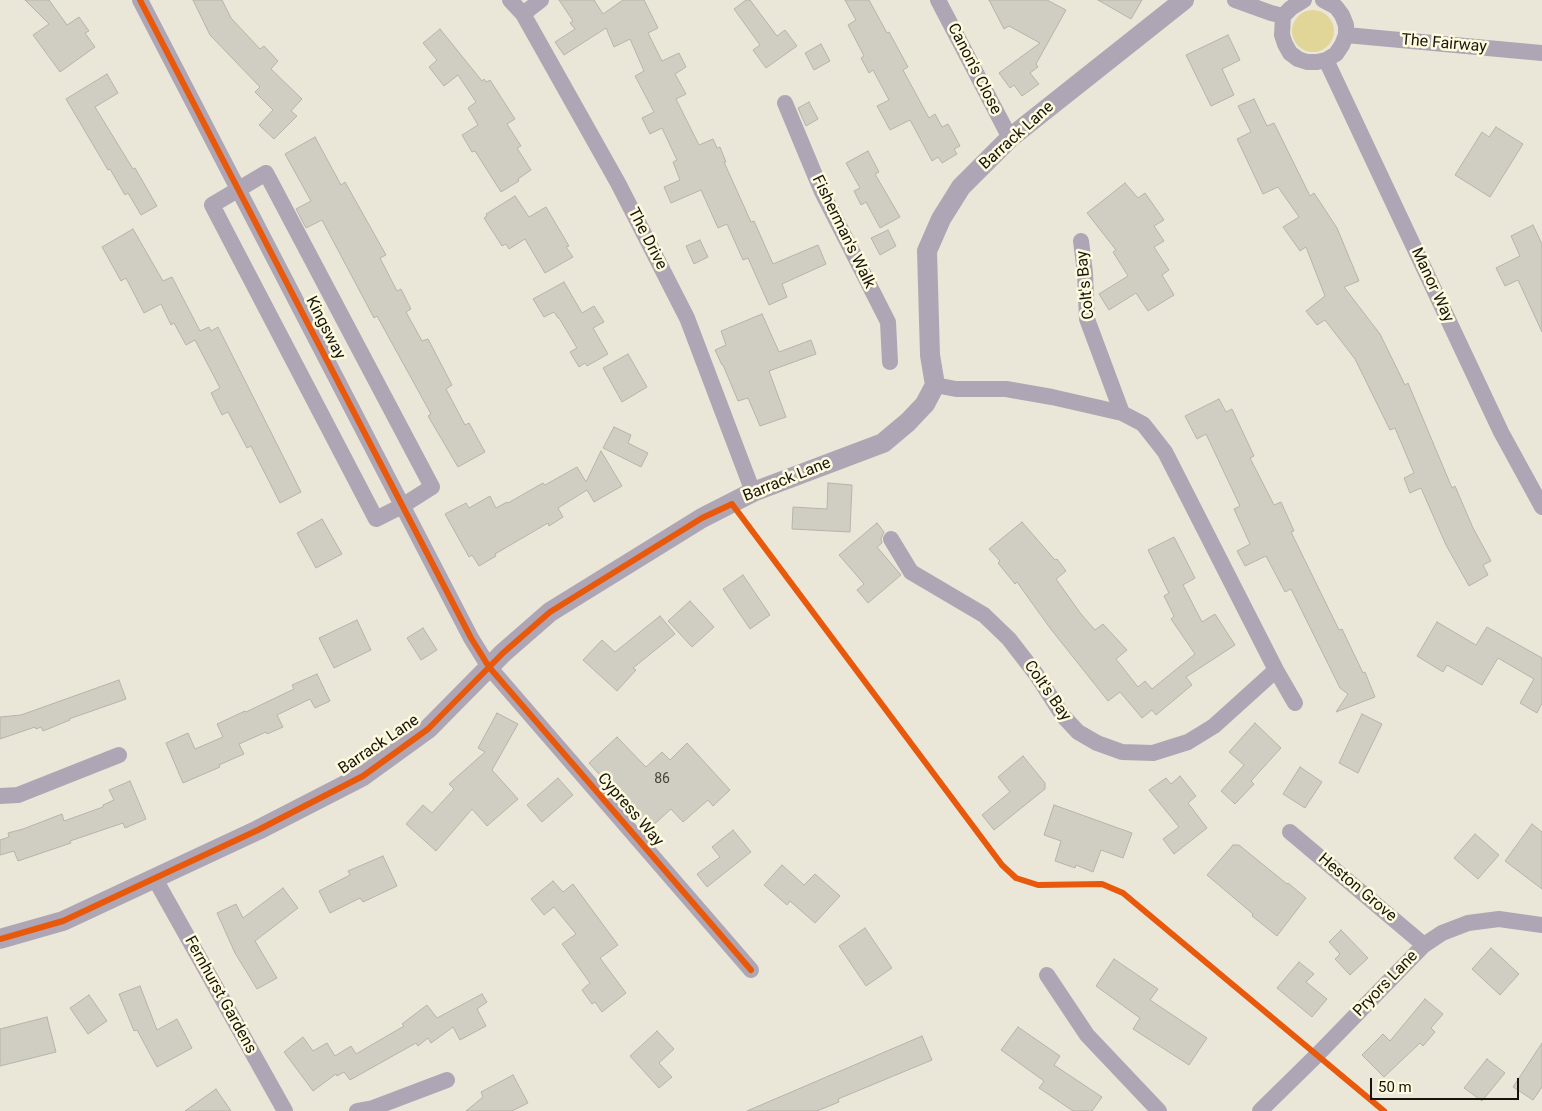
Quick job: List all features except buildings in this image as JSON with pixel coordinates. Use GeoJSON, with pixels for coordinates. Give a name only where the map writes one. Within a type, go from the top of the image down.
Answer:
{"type":"FeatureCollection","features":[{"type":"Feature","properties":{"kind":"street","name":"Kingsway"},"geometry":{"type":"LineString","coordinates":[[140,0],[471,638],[489,667]]}},
{"type":"Feature","properties":{"kind":"street","name":"The Drive"},"geometry":{"type":"LineString","coordinates":[[510,0],[523,14],[618,183],[687,318],[753,492]]}},
{"type":"Feature","properties":{"kind":"street"},"geometry":{"type":"LineString","coordinates":[[523,14],[542,0]]}},
{"type":"Feature","properties":{"kind":"street","name":"Canon's Close"},"geometry":{"type":"LineString","coordinates":[[938,0],[1010,138]]}},
{"type":"Feature","properties":{"kind":"street","name":"Barrack Lane"},"geometry":{"type":"LineString","coordinates":[[0,939],[63,921],[258,830],[364,776],[428,729],[503,653],[550,612],[702,518],[753,492],[883,443],[908,422],[925,404],[935,385],[930,355],[927,251],[941,219],[961,187],[1010,138],[1184,0]]}},
{"type":"Feature","properties":{"kind":"street"},"geometry":{"type":"LineString","coordinates":[[1235,0],[1271,14],[1283,16]]}},
{"type":"Feature","properties":{"kind":"street"},"geometry":{"type":"LineString","coordinates":[[1304,0],[1283,16],[1282,35],[1284,44],[1290,53],[1298,59],[1307,62],[1326,60],[1336,54],[1346,35],[1346,25],[1342,15],[1336,7],[1323,0]]}},
{"type":"Feature","properties":{"kind":"street","name":"The Fairway"},"geometry":{"type":"LineString","coordinates":[[1346,35],[1542,52]]}},
{"type":"Feature","properties":{"kind":"street","name":"Manor Way"},"geometry":{"type":"LineString","coordinates":[[1326,60],[1502,432],[1541,504]]}},
{"type":"Feature","properties":{"kind":"street","name":"Fisherman's Walk"},"geometry":{"type":"LineString","coordinates":[[785,103],[822,192],[888,322],[890,362]]}},
{"type":"Feature","properties":{"kind":"street"},"geometry":{"type":"LineString","coordinates":[[266,173],[432,487],[402,506],[376,519],[212,205],[266,173]]}},
{"type":"Feature","properties":{"kind":"street","name":"Colt's Bay"},"geometry":{"type":"LineString","coordinates":[[1081,241],[1085,273],[1087,319],[1122,413]]}},
{"type":"Feature","properties":{"kind":"street"},"geometry":{"type":"LineString","coordinates":[[935,385],[956,389],[1006,389],[1052,397],[1122,413],[1143,424],[1165,452],[1276,670],[1295,703]]}},
{"type":"Feature","properties":{"kind":"street","name":"Colt's Bay"},"geometry":{"type":"LineString","coordinates":[[891,539],[911,572],[984,615],[1009,639],[1036,674],[1063,716],[1078,732],[1097,743],[1122,752],[1153,752],[1188,742],[1214,726],[1276,670]]}},
{"type":"Feature","properties":{"kind":"street","name":"Cypress Way"},"geometry":{"type":"LineString","coordinates":[[489,667],[751,970]]}},
{"type":"Feature","properties":{"kind":"street"},"geometry":{"type":"LineString","coordinates":[[0,796],[18,795],[119,756]]}},
{"type":"Feature","properties":{"kind":"street","name":"Heston Grove"},"geometry":{"type":"LineString","coordinates":[[1290,832],[1424,945]]}},
{"type":"Feature","properties":{"kind":"street","name":"Fernhurst Gardens"},"geometry":{"type":"LineString","coordinates":[[155,879],[285,1111]]}},
{"type":"Feature","properties":{"kind":"street","name":"Pryors Lane"},"geometry":{"type":"LineString","coordinates":[[1260,1111],[1424,945],[1442,933],[1468,923],[1499,919],[1542,925]]}},
{"type":"Feature","properties":{"kind":"street"},"geometry":{"type":"LineString","coordinates":[[1046,975],[1088,1035],[1159,1111]]}},
{"type":"Feature","properties":{"kind":"street"},"geometry":{"type":"LineString","coordinates":[[357,1111],[373,1108],[447,1080]]}},
{"type":"Feature","properties":{"kind":"shaded area"},"geometry":{"type":"Polygon","coordinates":[[[1313,10],[1328,16],[1334,31],[1328,46],[1313,52],[1298,46],[1292,31],[1298,16],[1313,10]]]}},
{"type":"Feature","properties":{"kind":"cycle path"},"geometry":{"type":"LineString","coordinates":[[140,0],[471,638],[489,667],[751,970]]}},
{"type":"Feature","properties":{"kind":"cycle path"},"geometry":{"type":"LineString","coordinates":[[0,939],[63,921],[258,830],[363,776],[428,729],[503,653],[550,612],[702,518],[732,504],[1002,865],[1016,878],[1038,885],[1102,884],[1123,893],[1384,1111]]}}]}
